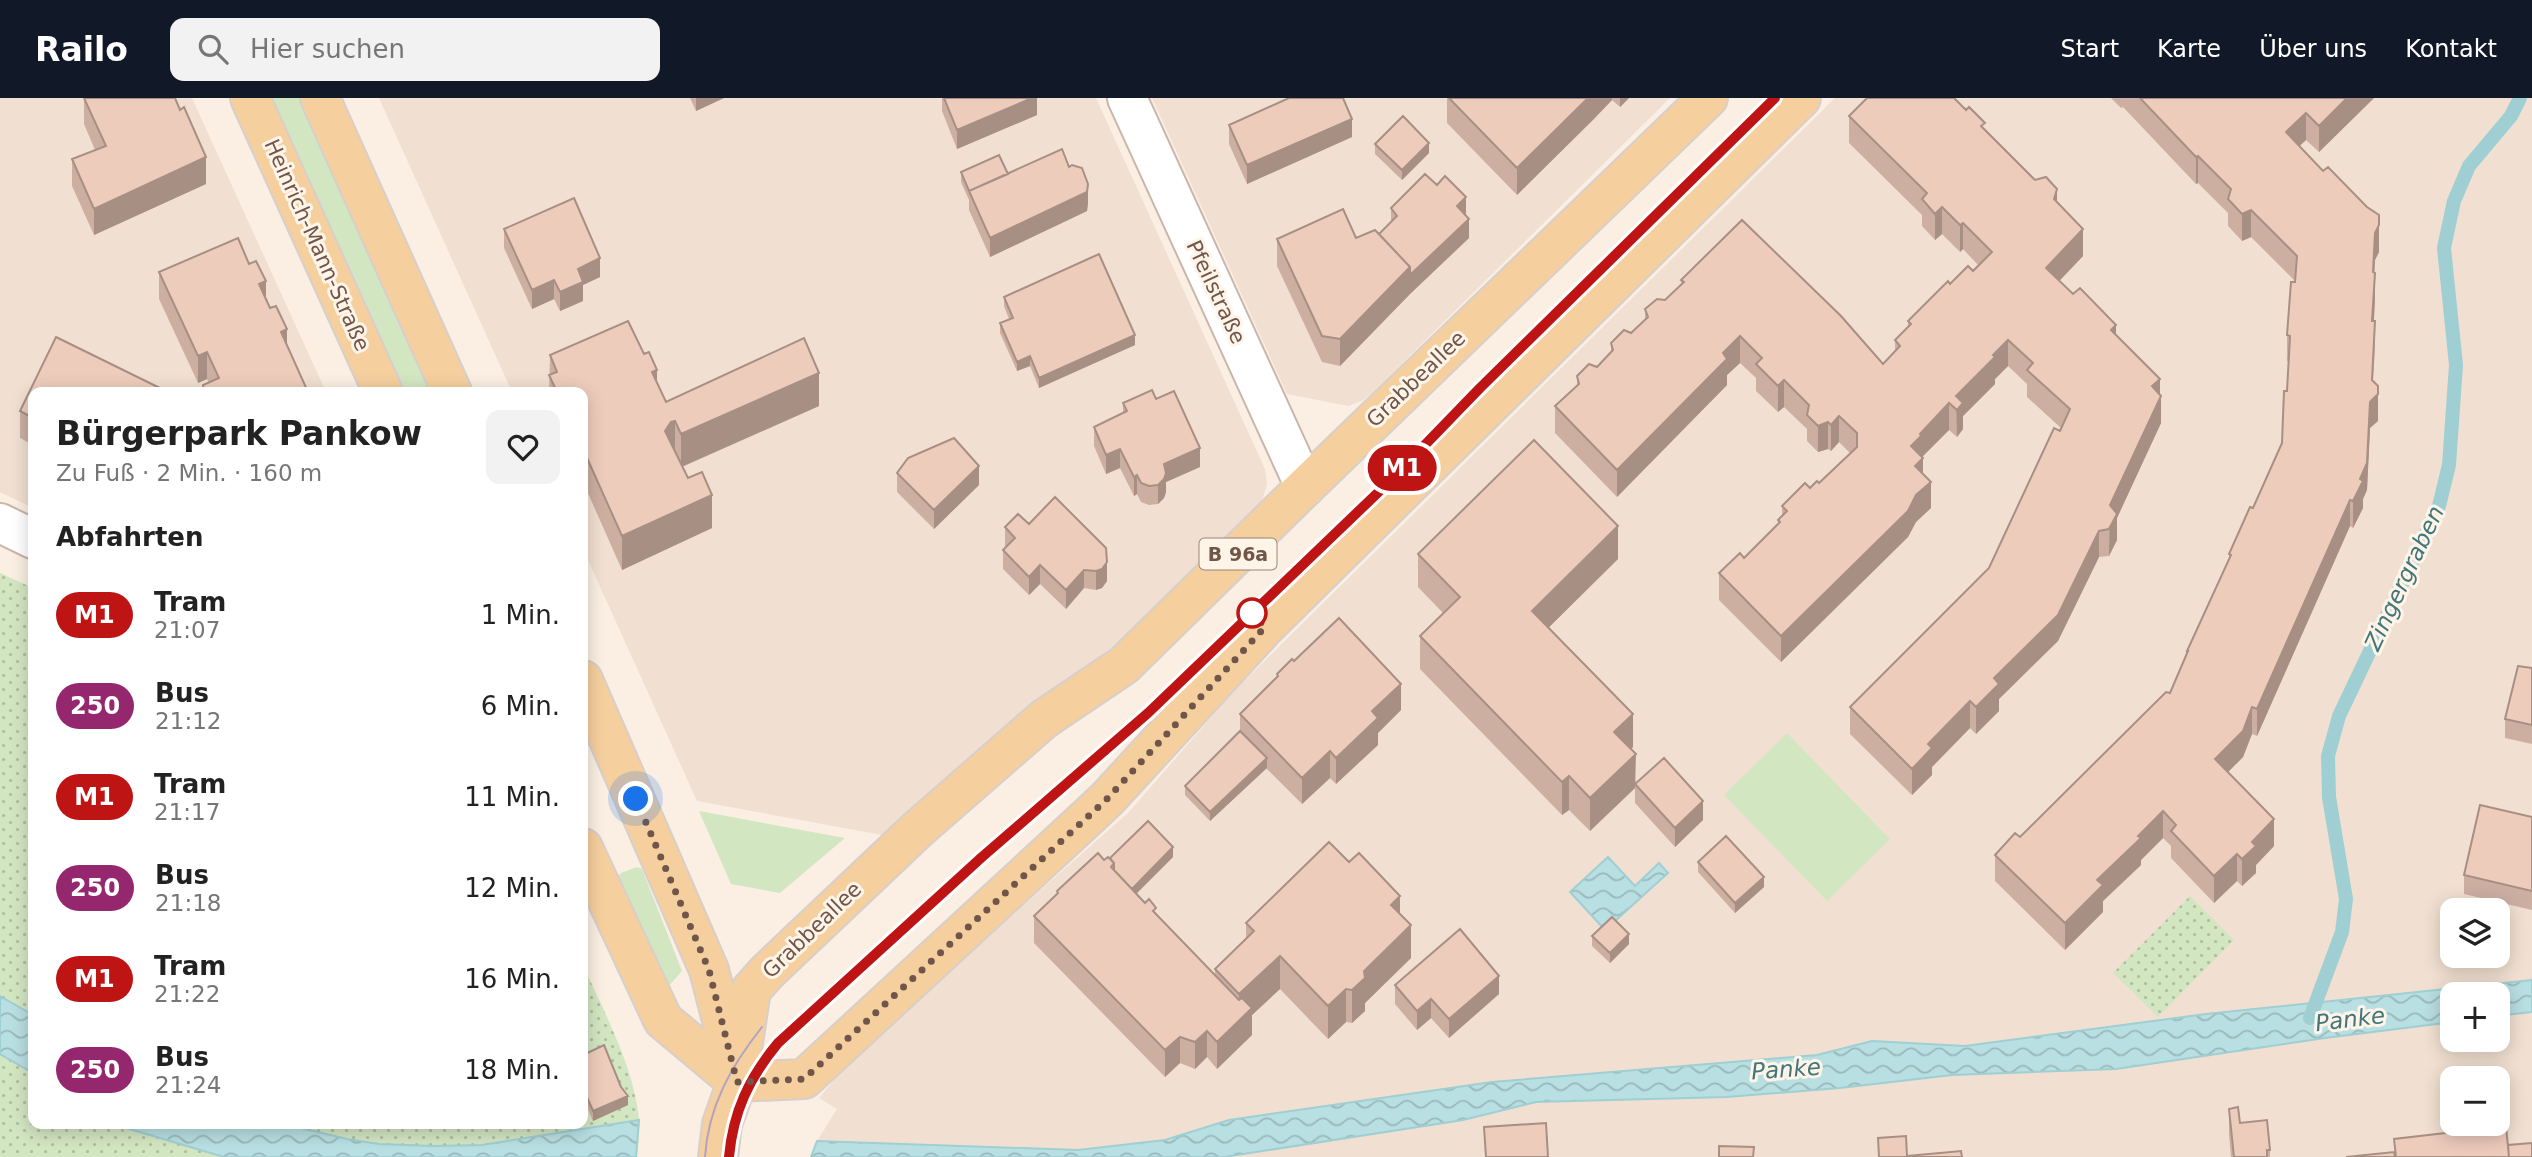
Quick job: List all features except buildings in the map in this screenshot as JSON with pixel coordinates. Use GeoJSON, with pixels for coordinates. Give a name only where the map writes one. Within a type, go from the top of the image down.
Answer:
{"type":"FeatureCollection","features":[{"type":"Feature","properties":{"kind":"main road","name":"Heinrich-Mann-Straße"},"geometry":{"type":"LineString","coordinates":[[250,98],[381,387]]}},
{"type":"Feature","properties":{"kind":"main road"},"geometry":{"type":"LineString","coordinates":[[320,98],[451,387]]}},
{"type":"Feature","properties":{"kind":"main road","name":"Grabbeallee"},"geometry":{"type":"LineString","coordinates":[[732,1095],[751,990],[767,972],[918,829],[1044,719],[1124,665],[1305,486],[1708,98]]}},
{"type":"Feature","properties":{"kind":"main road"},"geometry":{"type":"LineString","coordinates":[[732,1095],[804,1079],[1108,798],[1265,627],[1801,98]]}},
{"type":"Feature","properties":{"kind":"main road"},"geometry":{"type":"LineString","coordinates":[[588,704],[593,729],[709,970],[732,1095]]}},
{"type":"Feature","properties":{"kind":"main road"},"geometry":{"type":"LineString","coordinates":[[588,859],[663,1020],[732,1095]]}},
{"type":"Feature","properties":{"kind":"main road","name":"B 96a"},"geometry":{"type":"LineString","coordinates":[[718,1157],[719,1137],[732,1095]]}},
{"type":"Feature","properties":{"kind":"street","name":"Pfeilstraße"},"geometry":{"type":"LineString","coordinates":[[1128,98],[1305,486]]}},
{"type":"Feature","properties":{"kind":"street"},"geometry":{"type":"LineString","coordinates":[[0,523],[28,537]]}},
{"type":"Feature","properties":{"kind":"shaded area"},"geometry":{"type":"Polygon","coordinates":[[[0,98],[192,98],[324,387],[28,387],[28,506],[0,492],[0,98]]]}},
{"type":"Feature","properties":{"kind":"shaded area"},"geometry":{"type":"Polygon","coordinates":[[[379,98],[1096,98],[1265,469],[1267,484],[1263,498],[1255,510],[1114,646],[1032,705],[882,835],[697,801],[588,560],[588,387],[510,387],[379,98]]]}},
{"type":"Feature","properties":{"kind":"shaded area"},"geometry":{"type":"Polygon","coordinates":[[[1152,98],[1670,98],[1372,393],[1362,401],[1348,406],[1287,394],[1152,98]]]}},
{"type":"Feature","properties":{"kind":"shaded area"},"geometry":{"type":"Polygon","coordinates":[[[1835,98],[2532,98],[2532,1157],[811,1157],[817,1141],[837,1109],[819,1098],[856,1053],[1129,812],[1233,692],[1835,98]]]}},
{"type":"Feature","properties":{"kind":"green space"},"geometry":{"type":"Polygon","coordinates":[[[264,98],[306,98],[437,387],[395,387],[264,98]]]}},
{"type":"Feature","properties":{"kind":"green space"},"geometry":{"type":"Polygon","coordinates":[[[0,573],[28,586],[28,1129],[588,1129],[588,976],[625,1060],[639,1119],[637,1157],[0,1157],[0,573]]]}},
{"type":"Feature","properties":{"kind":"green space"},"geometry":{"type":"Polygon","coordinates":[[[1787,733],[1890,839],[1827,901],[1724,795],[1787,733]]]}},
{"type":"Feature","properties":{"kind":"green space"},"geometry":{"type":"Polygon","coordinates":[[[699,811],[845,838],[780,893],[731,884],[699,811]]]}},
{"type":"Feature","properties":{"kind":"green space"},"geometry":{"type":"Polygon","coordinates":[[[637,867],[642,869],[682,971],[667,988],[617,878],[621,873],[637,867]]]}},
{"type":"Feature","properties":{"kind":"green space"},"geometry":{"type":"Polygon","coordinates":[[[2190,896],[2234,940],[2158,1017],[2113,973],[2190,896]]]}},
{"type":"Feature","properties":{"kind":"water"},"geometry":{"type":"Polygon","coordinates":[[[1608,857],[1635,886],[1659,863],[1668,873],[1605,930],[1570,892],[1608,857]]]}},
{"type":"Feature","properties":{"kind":"water"},"geometry":{"type":"Polygon","coordinates":[[[2532,980],[2532,1012],[2510,1015],[2510,982],[2532,980]]]}},
{"type":"Feature","properties":{"kind":"water","name":"Panke"},"geometry":{"type":"Polygon","coordinates":[[[2440,990],[2440,1024],[2116,1069],[1952,1075],[1727,1097],[1536,1102],[1463,1120],[1224,1157],[811,1157],[817,1141],[1078,1150],[1165,1140],[1229,1120],[1492,1082],[1817,1055],[1872,1041],[1965,1046],[2206,1014],[2440,990]]]}},
{"type":"Feature","properties":{"kind":"water"},"geometry":{"type":"Polygon","coordinates":[[[0,996],[28,1012],[28,1070],[0,1054],[0,996]]]}},
{"type":"Feature","properties":{"kind":"water"},"geometry":{"type":"Polygon","coordinates":[[[639,1120],[636,1157],[224,1157],[129,1129],[305,1129],[379,1144],[433,1146],[482,1145],[639,1120]]]}},
{"type":"Feature","properties":{"kind":"waterway","name":"Zingergraben"},"geometry":{"type":"LineString","coordinates":[[2310,1018],[2342,932],[2346,899],[2329,797],[2328,756],[2339,716],[2439,506],[2449,465],[2456,365],[2444,248],[2454,201],[2469,166],[2511,116],[2520,98]]}},
{"type":"Feature","properties":{"kind":"tram line"},"geometry":{"type":"LineString","coordinates":[[729,1157],[734,1125],[744,1096],[778,1043],[982,857],[1148,713],[1389,482],[1480,388],[1775,98]]}},
{"type":"Feature","properties":{"kind":"tram line","name":"M1"},"geometry":{"type":"LineString","coordinates":[[729,1157],[730,1137],[738,1106],[755,1072],[778,1043],[982,857],[1148,713],[1389,482],[1480,388],[1775,98]]}},
{"type":"Feature","properties":{"kind":"tram line"},"geometry":{"type":"LineString","coordinates":[[705,1157],[711,1121],[723,1088],[740,1057],[762,1027]]}},
{"type":"Feature","properties":{"kind":"route"},"geometry":{"type":"LineString","coordinates":[[636,799],[709,970],[737,1082],[804,1079],[1108,798],[1265,627],[1252,613]]}}]}
